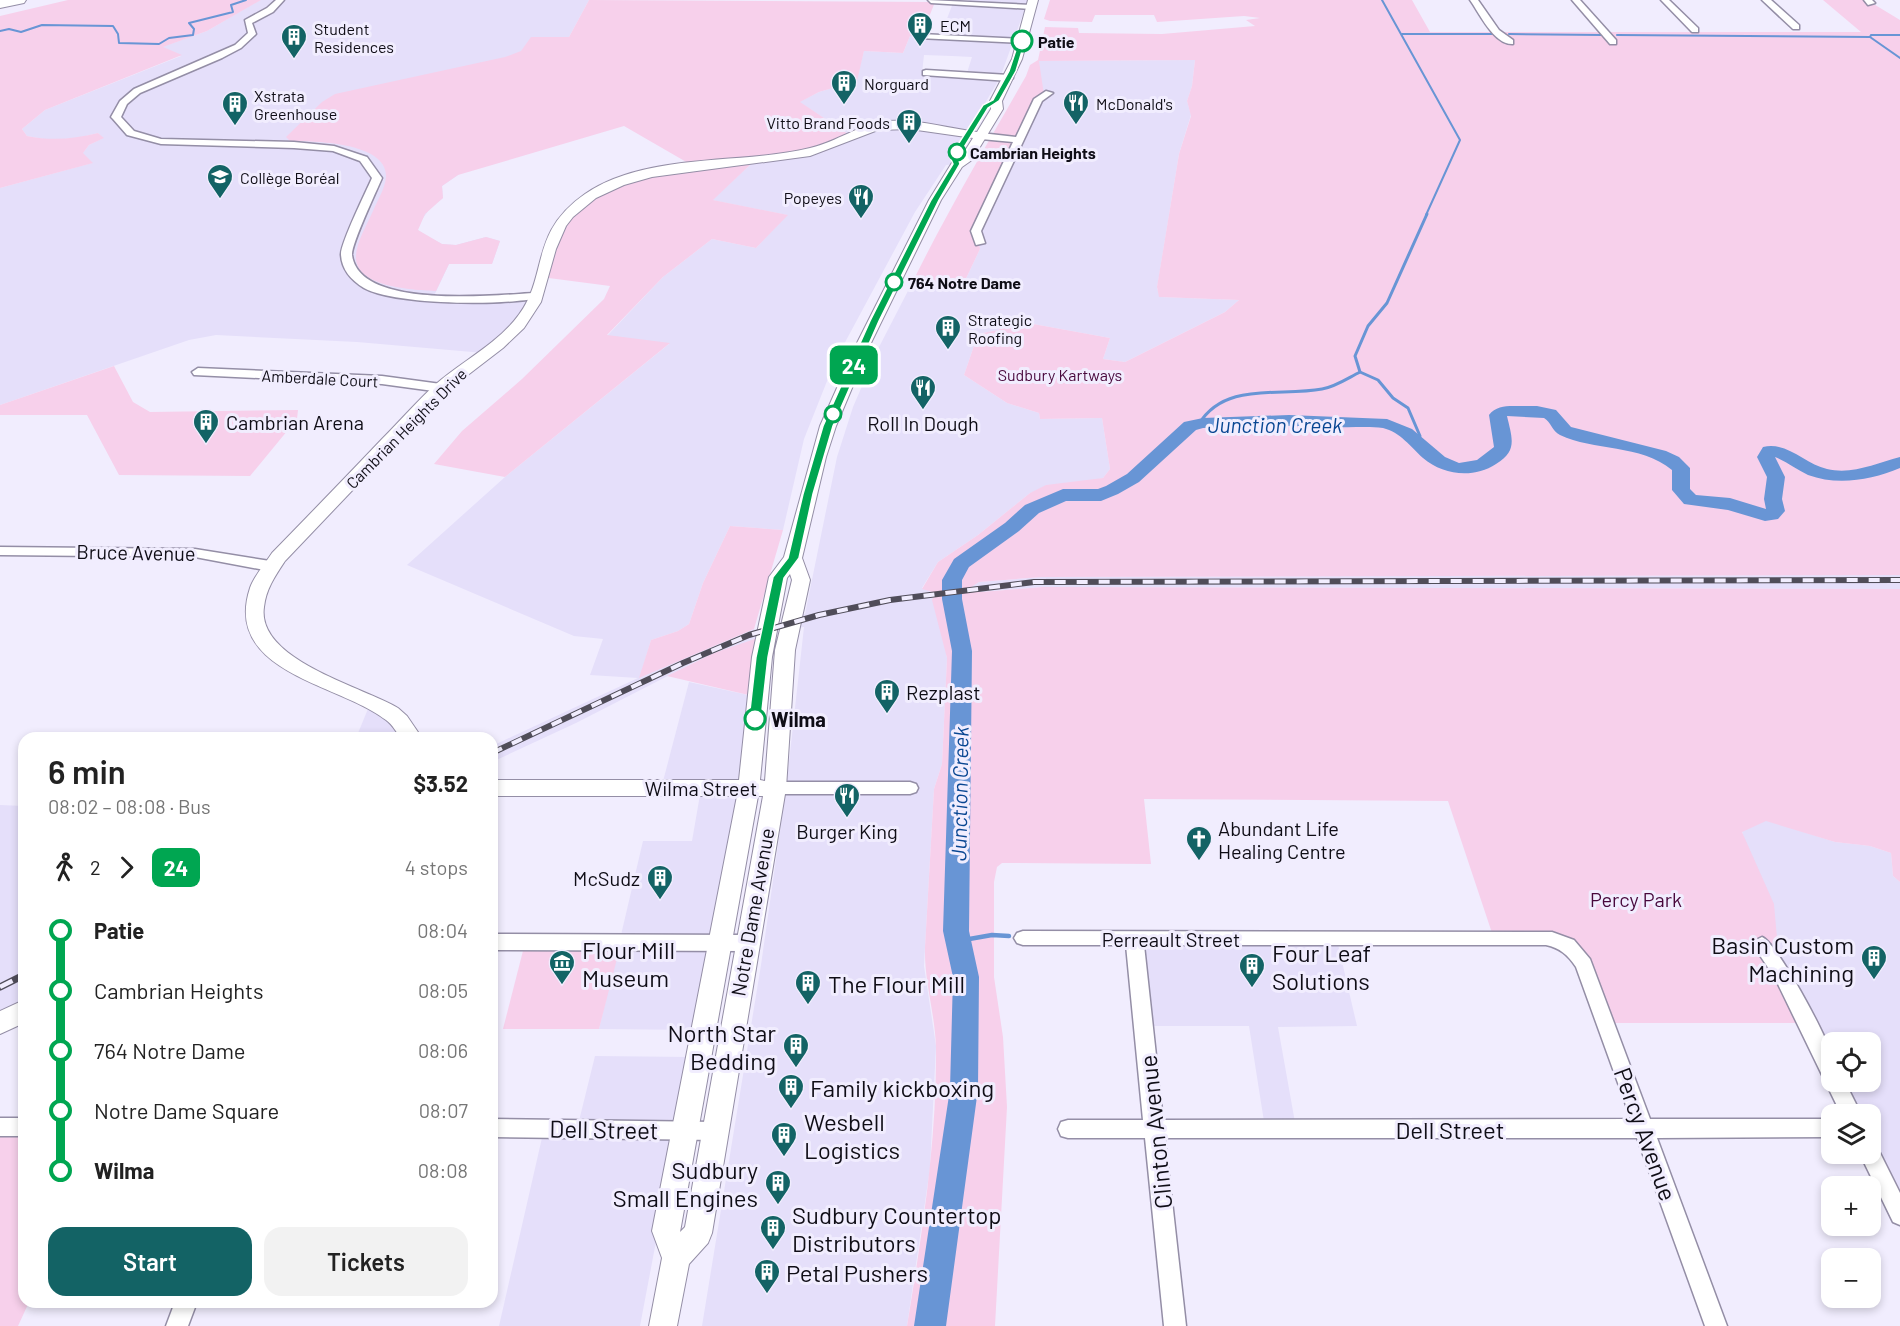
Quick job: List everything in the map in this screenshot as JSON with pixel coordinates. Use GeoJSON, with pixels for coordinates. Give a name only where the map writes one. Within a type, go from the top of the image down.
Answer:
{"type":"FeatureCollection","features":[{"type":"Feature","properties":{"kind":"highway"},"geometry":{"type":"LineString","coordinates":[[0,4],[19,0]]}},
{"type":"Feature","properties":{"kind":"main road","name":"Notre Dame Avenue"},"geometry":{"type":"LineString","coordinates":[[957,164],[954,157],[985,106],[996,101],[1009,78],[1032,4]]}},
{"type":"Feature","properties":{"kind":"main road","name":"Notre Dame Avenue"},"geometry":{"type":"LineString","coordinates":[[676,1258],[666,1231],[749,788],[765,642],[778,577],[793,558],[828,426],[874,321],[935,200],[957,164],[966,160],[981,136],[997,109],[996,101]]}},
{"type":"Feature","properties":{"kind":"main road","name":"Cambrian Heights Drive"},"geometry":{"type":"LineString","coordinates":[[408,732],[401,722],[386,710],[290,664],[266,645],[258,633],[254,614],[258,594],[270,566],[441,388],[458,372],[516,328],[528,313],[562,222],[587,199],[618,184],[675,170],[812,152],[861,131],[880,126],[904,125],[981,136]]}},
{"type":"Feature","properties":{"kind":"main road","name":"Notre Dame Avenue"},"geometry":{"type":"LineString","coordinates":[[663,1326],[676,1258],[698,1233],[716,1131],[774,788],[785,650],[801,580],[793,558]]}},
{"type":"Feature","properties":{"kind":"main road","name":"Wilma Street"},"geometry":{"type":"LineString","coordinates":[[498,788],[774,788]]}},
{"type":"Feature","properties":{"kind":"main road"},"geometry":{"type":"LineString","coordinates":[[0,1023],[18,1014]]}},
{"type":"Feature","properties":{"kind":"street"},"geometry":{"type":"LineString","coordinates":[[280,0],[270,10],[248,22],[252,34],[239,47],[214,60],[152,83],[126,99],[116,117],[122,127],[135,135],[156,140],[219,144],[314,145],[355,154],[370,162],[377,178],[346,254],[347,266],[359,280],[387,293],[412,297],[534,296]]}},
{"type":"Feature","properties":{"kind":"street"},"geometry":{"type":"LineString","coordinates":[[1474,0],[1497,32],[1510,42]]}},
{"type":"Feature","properties":{"kind":"street"},"geometry":{"type":"LineString","coordinates":[[1576,0],[1613,42]]}},
{"type":"Feature","properties":{"kind":"street"},"geometry":{"type":"LineString","coordinates":[[1665,0],[1695,30]]}},
{"type":"Feature","properties":{"kind":"street"},"geometry":{"type":"LineString","coordinates":[[1766,0],[1796,27]]}},
{"type":"Feature","properties":{"kind":"street"},"geometry":{"type":"LineString","coordinates":[[931,1],[1032,4]]}},
{"type":"Feature","properties":{"kind":"street"},"geometry":{"type":"LineString","coordinates":[[921,36],[1022,41]]}},
{"type":"Feature","properties":{"kind":"street"},"geometry":{"type":"LineString","coordinates":[[926,73],[1009,78]]}},
{"type":"Feature","properties":{"kind":"street"},"geometry":{"type":"LineString","coordinates":[[980,243],[976,231],[1038,99],[1048,93]]}},
{"type":"Feature","properties":{"kind":"street"},"geometry":{"type":"LineString","coordinates":[[981,136],[1020,140]]}},
{"type":"Feature","properties":{"kind":"street","name":"Amberdale Court"},"geometry":{"type":"LineString","coordinates":[[198,372],[382,380],[441,388]]}},
{"type":"Feature","properties":{"kind":"street","name":"Bruce Avenue"},"geometry":{"type":"LineString","coordinates":[[0,551],[195,553],[270,566]]}},
{"type":"Feature","properties":{"kind":"street","name":"Wilma Street"},"geometry":{"type":"LineString","coordinates":[[774,788],[910,788]]}},
{"type":"Feature","properties":{"kind":"street","name":"Perreault Street"},"geometry":{"type":"LineString","coordinates":[[1023,938],[1546,938],[1559,940],[1570,946]]}},
{"type":"Feature","properties":{"kind":"street","name":"Clinton Avenue"},"geometry":{"type":"LineString","coordinates":[[1134,939],[1175,1326]]}},
{"type":"Feature","properties":{"kind":"street"},"geometry":{"type":"LineString","coordinates":[[498,942],[746,943]]}},
{"type":"Feature","properties":{"kind":"street"},"geometry":{"type":"LineString","coordinates":[[1762,945],[1781,972],[1821,1053]]}},
{"type":"Feature","properties":{"kind":"street","name":"Percy Avenue"},"geometry":{"type":"LineString","coordinates":[[1570,946],[1584,963],[1716,1326]]}},
{"type":"Feature","properties":{"kind":"street"},"geometry":{"type":"LineString","coordinates":[[0,1127],[18,1127]]}},
{"type":"Feature","properties":{"kind":"street","name":"Dell Street"},"geometry":{"type":"LineString","coordinates":[[498,1128],[716,1131]]}},
{"type":"Feature","properties":{"kind":"street","name":"Dell Street"},"geometry":{"type":"LineString","coordinates":[[1068,1129],[1821,1128]]}},
{"type":"Feature","properties":{"kind":"street"},"geometry":{"type":"LineString","coordinates":[[1875,1164],[1900,1215]]}},
{"type":"Feature","properties":{"kind":"street"},"geometry":{"type":"LineString","coordinates":[[177,1326],[184,1308]]}},
{"type":"Feature","properties":{"kind":"shaded area","name":"Collège Boréal"},"geometry":{"type":"Polygon","coordinates":[[[260,0],[589,0],[569,37],[458,175],[442,186],[443,198],[431,207],[418,225],[418,230],[423,234],[442,244],[456,245],[486,237],[500,241],[492,264],[449,264],[433,298],[535,296],[531,307],[484,353],[357,342],[216,335],[189,340],[0,405],[0,188],[92,163],[82,154],[89,145],[103,138],[98,133],[78,138],[49,140],[27,136],[22,129],[45,110],[181,56],[162,47],[207,31],[260,0]]]}},
{"type":"Feature","properties":{"kind":"shaded area"},"geometry":{"type":"Polygon","coordinates":[[[969,0],[1028,0],[1000,78],[953,157],[957,164],[946,165],[915,212],[835,361],[804,439],[783,530],[730,526],[703,583],[689,624],[678,631],[651,640],[640,677],[754,629],[766,635],[695,662],[576,723],[498,759],[498,743],[638,678],[590,675],[603,639],[574,636],[407,565],[505,477],[669,344],[607,336],[663,277],[712,239],[756,248],[787,215],[712,200],[751,164],[834,144],[850,135],[799,102],[819,92],[856,81],[864,51],[903,53],[910,36],[940,37],[953,3],[967,4],[969,0]],[[924,55],[922,73],[966,76],[972,57],[924,55]]]}},
{"type":"Feature","properties":{"kind":"shaded area"},"geometry":{"type":"Polygon","coordinates":[[[1195,60],[1192,86],[1187,101],[1191,115],[1179,154],[1157,288],[1160,297],[1239,300],[1225,312],[1125,362],[1103,359],[1110,338],[1017,321],[998,330],[978,334],[964,375],[1007,403],[1039,413],[1040,419],[1102,418],[1110,469],[1103,478],[1030,493],[978,535],[938,562],[922,588],[936,593],[947,658],[942,764],[934,789],[924,966],[936,1046],[930,1168],[907,1326],[702,1326],[761,965],[786,789],[804,627],[790,629],[793,617],[805,614],[837,457],[853,407],[878,349],[910,287],[962,287],[980,249],[976,236],[1038,61],[1195,60]]]}},
{"type":"Feature","properties":{"kind":"shaded area"},"geometry":{"type":"Polygon","coordinates":[[[1900,575],[1900,589],[1042,587],[981,592],[967,589],[979,582],[1042,577],[1900,575]]]}},
{"type":"Feature","properties":{"kind":"shaded area"},"geometry":{"type":"Polygon","coordinates":[[[689,682],[757,697],[696,1030],[599,1029],[643,841],[692,841],[701,789],[661,789],[689,682]]]}},
{"type":"Feature","properties":{"kind":"shaded area"},"geometry":{"type":"Polygon","coordinates":[[[370,704],[402,732],[358,732],[370,704]]]}},
{"type":"Feature","properties":{"kind":"shaded area"},"geometry":{"type":"Polygon","coordinates":[[[0,805],[18,806],[18,1015],[0,1024],[0,805]]]}},
{"type":"Feature","properties":{"kind":"shaded area"},"geometry":{"type":"Polygon","coordinates":[[[1766,820],[1835,842],[1870,846],[1891,853],[1893,876],[1900,882],[1900,1212],[1877,1164],[1881,1164],[1881,1104],[1847,1104],[1840,1092],[1881,1092],[1881,1032],[1821,1032],[1821,1055],[1780,972],[1742,831],[1766,820]]]}},
{"type":"Feature","properties":{"kind":"shaded area"},"geometry":{"type":"Polygon","coordinates":[[[1133,940],[1337,940],[1357,1026],[1278,1027],[1296,1128],[1265,1128],[1249,1026],[1143,1026],[1133,940]]]}},
{"type":"Feature","properties":{"kind":"shaded area"},"geometry":{"type":"Polygon","coordinates":[[[595,1056],[691,1057],[640,1326],[499,1326],[544,1129],[577,1129],[595,1056]]]}},
{"type":"Feature","properties":{"kind":"green space"},"geometry":{"type":"Polygon","coordinates":[[[68,0],[261,0],[207,31],[163,47],[182,55],[45,110],[22,129],[27,136],[62,139],[98,133],[104,138],[89,145],[83,153],[93,163],[0,188],[0,16],[68,0]]]}},
{"type":"Feature","properties":{"kind":"green space"},"geometry":{"type":"Polygon","coordinates":[[[589,0],[935,2],[921,37],[910,36],[903,53],[864,51],[857,81],[819,92],[800,102],[851,136],[834,144],[826,151],[751,164],[713,200],[788,215],[756,248],[712,239],[663,277],[607,335],[670,343],[505,477],[434,464],[462,431],[522,379],[604,299],[610,286],[541,277],[567,215],[618,184],[695,167],[624,126],[458,175],[442,186],[443,198],[425,214],[418,230],[442,244],[456,245],[486,237],[500,241],[492,264],[449,264],[436,291],[427,291],[389,286],[377,282],[359,269],[356,259],[357,247],[384,186],[386,177],[383,165],[363,150],[331,143],[290,141],[286,137],[322,102],[335,94],[505,57],[521,51],[531,37],[569,37],[589,0]]]}},
{"type":"Feature","properties":{"kind":"green space"},"geometry":{"type":"Polygon","coordinates":[[[1050,0],[1412,0],[1430,32],[1861,32],[1823,0],[1867,0],[1900,20],[1900,575],[1042,577],[979,582],[968,589],[981,592],[1042,587],[1900,589],[1900,882],[1893,876],[1891,853],[1870,846],[1835,842],[1766,821],[1742,832],[1774,904],[1780,972],[1805,1023],[1604,1023],[1569,946],[1494,939],[1448,801],[1144,799],[1151,864],[1002,863],[997,867],[994,882],[994,977],[1003,1037],[1007,1107],[995,1326],[907,1326],[923,1222],[934,1117],[936,1047],[925,947],[934,789],[942,764],[947,658],[932,600],[936,593],[922,589],[938,562],[978,535],[1030,493],[1046,485],[1103,478],[1110,469],[1102,418],[1040,419],[1039,413],[1007,403],[964,375],[978,334],[998,330],[1017,321],[1110,338],[1103,359],[1125,362],[1225,312],[1239,300],[1159,297],[1157,287],[1179,154],[1191,116],[1187,101],[1192,86],[1195,60],[1039,61],[1044,95],[976,231],[980,249],[962,287],[910,287],[1030,65],[1038,60],[1045,27],[1078,28],[1079,33],[1162,34],[1255,26],[1246,20],[1260,18],[1244,16],[1157,22],[1154,15],[1095,15],[1092,22],[1050,21],[1044,19],[1050,0]]]}},
{"type":"Feature","properties":{"kind":"green space"},"geometry":{"type":"Polygon","coordinates":[[[114,366],[133,402],[150,412],[298,410],[297,419],[250,476],[119,475],[87,415],[0,415],[0,405],[114,366]]]}},
{"type":"Feature","properties":{"kind":"green space"},"geometry":{"type":"Polygon","coordinates":[[[730,526],[783,530],[754,629],[639,678],[651,640],[678,631],[689,624],[703,583],[730,526]]]}},
{"type":"Feature","properties":{"kind":"green space"},"geometry":{"type":"Polygon","coordinates":[[[766,635],[757,697],[667,676],[714,653],[766,635]]]}},
{"type":"Feature","properties":{"kind":"green space","name":"Flour Mill Museum"},"geometry":{"type":"Polygon","coordinates":[[[525,943],[621,943],[599,1029],[503,1029],[525,943]]]}},
{"type":"Feature","properties":{"kind":"green space"},"geometry":{"type":"Polygon","coordinates":[[[0,1128],[18,1128],[18,1308],[26,1308],[18,1326],[0,1326],[0,1128]]]}},
{"type":"Feature","properties":{"kind":"waterway"},"geometry":{"type":"LineString","coordinates":[[0,31],[9,29],[21,32],[42,25],[113,26],[118,34],[119,43],[159,44],[169,38],[193,35],[194,29],[189,23],[233,12],[231,5],[246,0]]}},
{"type":"Feature","properties":{"kind":"waterway"},"geometry":{"type":"LineString","coordinates":[[1382,0],[1460,140],[1426,215]]}},
{"type":"Feature","properties":{"kind":"waterway"},"geometry":{"type":"LineString","coordinates":[[1402,34],[1493,34]]}},
{"type":"Feature","properties":{"kind":"waterway"},"geometry":{"type":"LineString","coordinates":[[1509,34],[1603,35]]}},
{"type":"Feature","properties":{"kind":"waterway"},"geometry":{"type":"LineString","coordinates":[[1617,35],[1870,37]]}},
{"type":"Feature","properties":{"kind":"waterway"},"geometry":{"type":"LineString","coordinates":[[1870,37],[1871,35],[1900,35]]}},
{"type":"Feature","properties":{"kind":"waterway"},"geometry":{"type":"LineString","coordinates":[[1870,37],[1900,58]]}},
{"type":"Feature","properties":{"kind":"waterway"},"geometry":{"type":"LineString","coordinates":[[1360,372],[1355,356],[1368,326],[1387,303],[1427,214]]}},
{"type":"Feature","properties":{"kind":"waterway"},"geometry":{"type":"LineString","coordinates":[[1199,424],[1210,410],[1238,396],[1322,389],[1360,372]]}},
{"type":"Feature","properties":{"kind":"waterway"},"geometry":{"type":"LineString","coordinates":[[1360,372],[1378,380],[1393,398],[1408,408],[1420,436],[1418,444]]}},
{"type":"Feature","properties":{"kind":"waterway","name":"Junction Creek"},"geometry":{"type":"LineString","coordinates":[[930,1326],[964,1089],[966,977],[956,931],[962,651],[952,599],[952,580],[961,563],[1012,527],[1032,509],[1063,495],[1101,495],[1133,478],[1190,426],[1203,423],[1289,421],[1387,424],[1406,433],[1439,461],[1448,466],[1465,468],[1489,461],[1503,448],[1498,415],[1502,412],[1545,413],[1554,416],[1565,431],[1627,445],[1672,461],[1681,468],[1681,490],[1691,500],[1730,504],[1765,515],[1771,515],[1776,511],[1773,499],[1776,477],[1766,457],[1769,451],[1786,456],[1822,474],[1833,475],[1868,473],[1900,462]]}},
{"type":"Feature","properties":{"kind":"waterway"},"geometry":{"type":"LineString","coordinates":[[958,941],[992,935],[1009,936]]}},
{"type":"Feature","properties":{"kind":"railway"},"geometry":{"type":"LineString","coordinates":[[498,750],[683,663],[749,635],[819,615],[890,600],[1034,582],[1900,580]]}},
{"type":"Feature","properties":{"kind":"railway"},"geometry":{"type":"LineString","coordinates":[[0,987],[18,978]]}},
{"type":"Feature","properties":{"kind":"bus line","name":"24"},"geometry":{"type":"LineString","coordinates":[[755,719],[762,657],[778,577],[793,558],[808,494],[828,426],[874,321],[935,200],[957,164],[954,157],[985,106],[996,101],[1012,71],[1022,41]]}},
{"type":"Feature","properties":{"kind":"place","name":"Patie"},"geometry":{"type":"Point","coordinates":[1022,41]}},
{"type":"Feature","properties":{"kind":"place","name":"ECM"},"geometry":{"type":"Point","coordinates":[920,48]}},
{"type":"Feature","properties":{"kind":"place","name":"Student Residences"},"geometry":{"type":"Point","coordinates":[294,60]}},
{"type":"Feature","properties":{"kind":"place","name":"Norguard"},"geometry":{"type":"Point","coordinates":[844,106]}},
{"type":"Feature","properties":{"kind":"place","name":"McDonald's"},"geometry":{"type":"Point","coordinates":[1076,126]}},
{"type":"Feature","properties":{"kind":"place","name":"Xstrata Greenhouse"},"geometry":{"type":"Point","coordinates":[235,127]}},
{"type":"Feature","properties":{"kind":"place","name":"Vitto Brand Foods"},"geometry":{"type":"Point","coordinates":[909,145]}},
{"type":"Feature","properties":{"kind":"place","name":"Cambrian Heights"},"geometry":{"type":"Point","coordinates":[957,152]}},
{"type":"Feature","properties":{"kind":"place","name":"Collège Boréal"},"geometry":{"type":"Point","coordinates":[220,200]}},
{"type":"Feature","properties":{"kind":"place","name":"Popeyes"},"geometry":{"type":"Point","coordinates":[861,220]}},
{"type":"Feature","properties":{"kind":"place","name":"764 Notre Dame"},"geometry":{"type":"Point","coordinates":[894,282]}},
{"type":"Feature","properties":{"kind":"place","name":"Strategic Roofing"},"geometry":{"type":"Point","coordinates":[948,351]}},
{"type":"Feature","properties":{"kind":"place","name":"Roll In Dough"},"geometry":{"type":"Point","coordinates":[923,411]}},
{"type":"Feature","properties":{"kind":"place","name":"Cambrian Arena"},"geometry":{"type":"Point","coordinates":[206,445]}},
{"type":"Feature","properties":{"kind":"place","name":"Rezplast"},"geometry":{"type":"Point","coordinates":[887,715]}},
{"type":"Feature","properties":{"kind":"place","name":"Wilma"},"geometry":{"type":"Point","coordinates":[755,719]}},
{"type":"Feature","properties":{"kind":"place","name":"Burger King"},"geometry":{"type":"Point","coordinates":[847,819]}},
{"type":"Feature","properties":{"kind":"place","name":"Abundant Life Healing Centre"},"geometry":{"type":"Point","coordinates":[1199,862]}},
{"type":"Feature","properties":{"kind":"place","name":"McSudz"},"geometry":{"type":"Point","coordinates":[660,901]}},
{"type":"Feature","properties":{"kind":"place","name":"Basin Custom Machining"},"geometry":{"type":"Point","coordinates":[1874,981]}},
{"type":"Feature","properties":{"kind":"place","name":"Flour Mill Museum"},"geometry":{"type":"Point","coordinates":[562,986]}},
{"type":"Feature","properties":{"kind":"place","name":"Four Leaf Solutions"},"geometry":{"type":"Point","coordinates":[1252,989]}},
{"type":"Feature","properties":{"kind":"place","name":"The Flour Mill"},"geometry":{"type":"Point","coordinates":[808,1006]}},
{"type":"Feature","properties":{"kind":"place","name":"North Star Bedding"},"geometry":{"type":"Point","coordinates":[796,1069]}},
{"type":"Feature","properties":{"kind":"place","name":"Family kickboxing"},"geometry":{"type":"Point","coordinates":[791,1110]}},
{"type":"Feature","properties":{"kind":"place","name":"Wesbell Logistics"},"geometry":{"type":"Point","coordinates":[784,1158]}},
{"type":"Feature","properties":{"kind":"place","name":"Sudbury Small Engines"},"geometry":{"type":"Point","coordinates":[778,1206]}},
{"type":"Feature","properties":{"kind":"place","name":"Sudbury Countertop Distributors"},"geometry":{"type":"Point","coordinates":[773,1251]}},
{"type":"Feature","properties":{"kind":"place","name":"Petal Pushers"},"geometry":{"type":"Point","coordinates":[767,1295]}},
{"type":"Feature","properties":{"kind":"park label","name":"Sudbury Kartways"},"geometry":{"type":"Point","coordinates":[1060,374]}},
{"type":"Feature","properties":{"kind":"park label","name":"Percy Park"},"geometry":{"type":"Point","coordinates":[1636,899]}}]}
